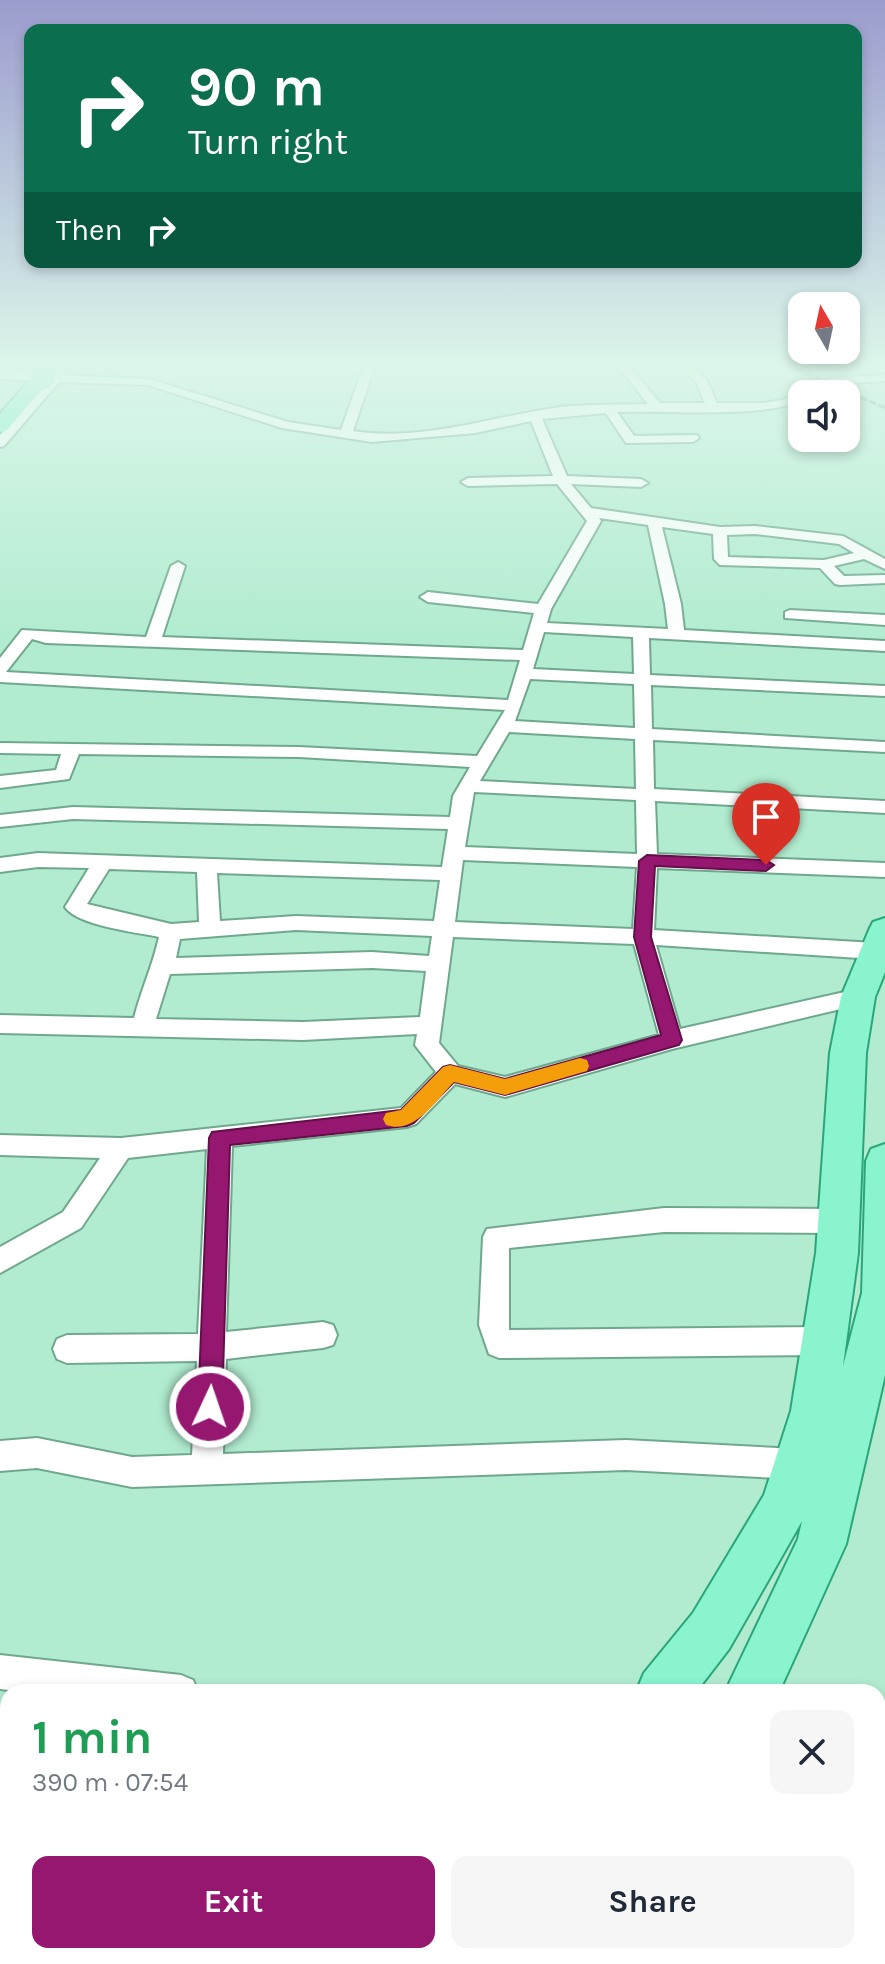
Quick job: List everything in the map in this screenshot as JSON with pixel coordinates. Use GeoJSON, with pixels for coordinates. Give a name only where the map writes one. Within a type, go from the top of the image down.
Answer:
{"type":"FeatureCollection","features":[{"type":"Feature","properties":{"kind":"main road"},"geometry":{"type":"LineString","coordinates":[[669,1684],[711,1631],[784,1507],[814,1411],[839,1221],[848,1053],[858,997],[880,941]]}},
{"type":"Feature","properties":{"kind":"main road"},"geometry":{"type":"LineString","coordinates":[[756,1684],[821,1544],[883,1293],[885,1161]]}},
{"type":"Feature","properties":{"kind":"street"},"geometry":{"type":"LineString","coordinates":[[553,457],[562,479],[594,521],[540,618],[514,705],[462,796],[427,1045],[450,1073],[505,1087],[672,1040],[858,997]]}},
{"type":"Feature","properties":{"kind":"street"},"geometry":{"type":"LineString","coordinates":[[468,482],[562,479],[641,483]]}},
{"type":"Feature","properties":{"kind":"street"},"geometry":{"type":"LineString","coordinates":[[587,512],[720,531],[755,530],[843,540],[885,565]]}},
{"type":"Feature","properties":{"kind":"street"},"geometry":{"type":"LineString","coordinates":[[654,522],[673,604],[676,634]]}},
{"type":"Feature","properties":{"kind":"street"},"geometry":{"type":"LineString","coordinates":[[720,531],[721,559],[725,562],[824,564],[866,554]]}},
{"type":"Feature","properties":{"kind":"street"},"geometry":{"type":"LineString","coordinates":[[824,564],[840,581],[885,579]]}},
{"type":"Feature","properties":{"kind":"street"},"geometry":{"type":"LineString","coordinates":[[152,642],[178,566]]}},
{"type":"Feature","properties":{"kind":"street"},"geometry":{"type":"LineString","coordinates":[[428,597],[540,618],[641,632],[885,646]]}},
{"type":"Feature","properties":{"kind":"street"},"geometry":{"type":"LineString","coordinates":[[790,615],[885,620]]}},
{"type":"Feature","properties":{"kind":"street"},"geometry":{"type":"LineString","coordinates":[[641,632],[647,861],[643,937],[672,1040]]}},
{"type":"Feature","properties":{"kind":"street"},"geometry":{"type":"LineString","coordinates":[[0,669],[28,633],[46,638],[526,664],[644,680],[885,691]]}},
{"type":"Feature","properties":{"kind":"street"},"geometry":{"type":"LineString","coordinates":[[0,677],[514,705]]}},
{"type":"Feature","properties":{"kind":"street"},"geometry":{"type":"LineString","coordinates":[[503,726],[885,747]]}},
{"type":"Feature","properties":{"kind":"street"},"geometry":{"type":"LineString","coordinates":[[0,748],[299,752],[482,762]]}},
{"type":"Feature","properties":{"kind":"street"},"geometry":{"type":"LineString","coordinates":[[52,815],[72,749]]}},
{"type":"Feature","properties":{"kind":"street"},"geometry":{"type":"LineString","coordinates":[[0,782],[63,775]]}},
{"type":"Feature","properties":{"kind":"street"},"geometry":{"type":"LineString","coordinates":[[468,786],[885,807]]}},
{"type":"Feature","properties":{"kind":"street"},"geometry":{"type":"LineString","coordinates":[[0,821],[73,813],[458,823]]}},
{"type":"Feature","properties":{"kind":"street"},"geometry":{"type":"LineString","coordinates":[[454,853],[885,870]]}},
{"type":"Feature","properties":{"kind":"street"},"geometry":{"type":"LineString","coordinates":[[0,865],[38,860],[451,874]]}},
{"type":"Feature","properties":{"kind":"street"},"geometry":{"type":"LineString","coordinates":[[102,864],[75,907],[96,916],[171,932],[296,923],[443,931],[880,941]]}},
{"type":"Feature","properties":{"kind":"street"},"geometry":{"type":"LineString","coordinates":[[207,868],[210,929]]}},
{"type":"Feature","properties":{"kind":"street"},"geometry":{"type":"LineString","coordinates":[[143,1027],[156,976],[164,966],[171,932]]}},
{"type":"Feature","properties":{"kind":"street"},"geometry":{"type":"LineString","coordinates":[[164,966],[372,960],[438,964]]}},
{"type":"Feature","properties":{"kind":"street"},"geometry":{"type":"LineString","coordinates":[[2,1031],[143,1027],[303,1031],[430,1025]]}},
{"type":"Feature","properties":{"kind":"street"},"geometry":{"type":"LineString","coordinates":[[0,1145],[121,1148],[407,1117],[450,1073]]}},
{"type":"Feature","properties":{"kind":"street"},"geometry":{"type":"LineString","coordinates":[[207,1467],[220,1138]]}},
{"type":"Feature","properties":{"kind":"street"},"geometry":{"type":"LineString","coordinates":[[0,1261],[72,1220],[121,1148]]}},
{"type":"Feature","properties":{"kind":"street"},"geometry":{"type":"LineString","coordinates":[[825,1341],[499,1344],[493,1325],[496,1237],[664,1220],[839,1221]]}},
{"type":"Feature","properties":{"kind":"street"},"geometry":{"type":"LineString","coordinates":[[67,1349],[213,1347],[323,1335]]}},
{"type":"Feature","properties":{"kind":"street"},"geometry":{"type":"LineString","coordinates":[[0,1456],[37,1453],[132,1472],[207,1467],[626,1455],[797,1464]]}},
{"type":"Feature","properties":{"kind":"street"},"geometry":{"type":"LineString","coordinates":[[0,1672],[109,1684]]}},
{"type":"Feature","properties":{"kind":"slow traffic"},"geometry":{"type":"LineString","coordinates":[[393,1119],[407,1117],[450,1073],[505,1087],[580,1066]]}},
{"type":"Feature","properties":{"kind":"route"},"geometry":{"type":"LineString","coordinates":[[210,1407],[220,1138],[407,1117],[450,1073],[505,1087],[672,1040],[643,937],[647,861],[766,865]]}}]}
